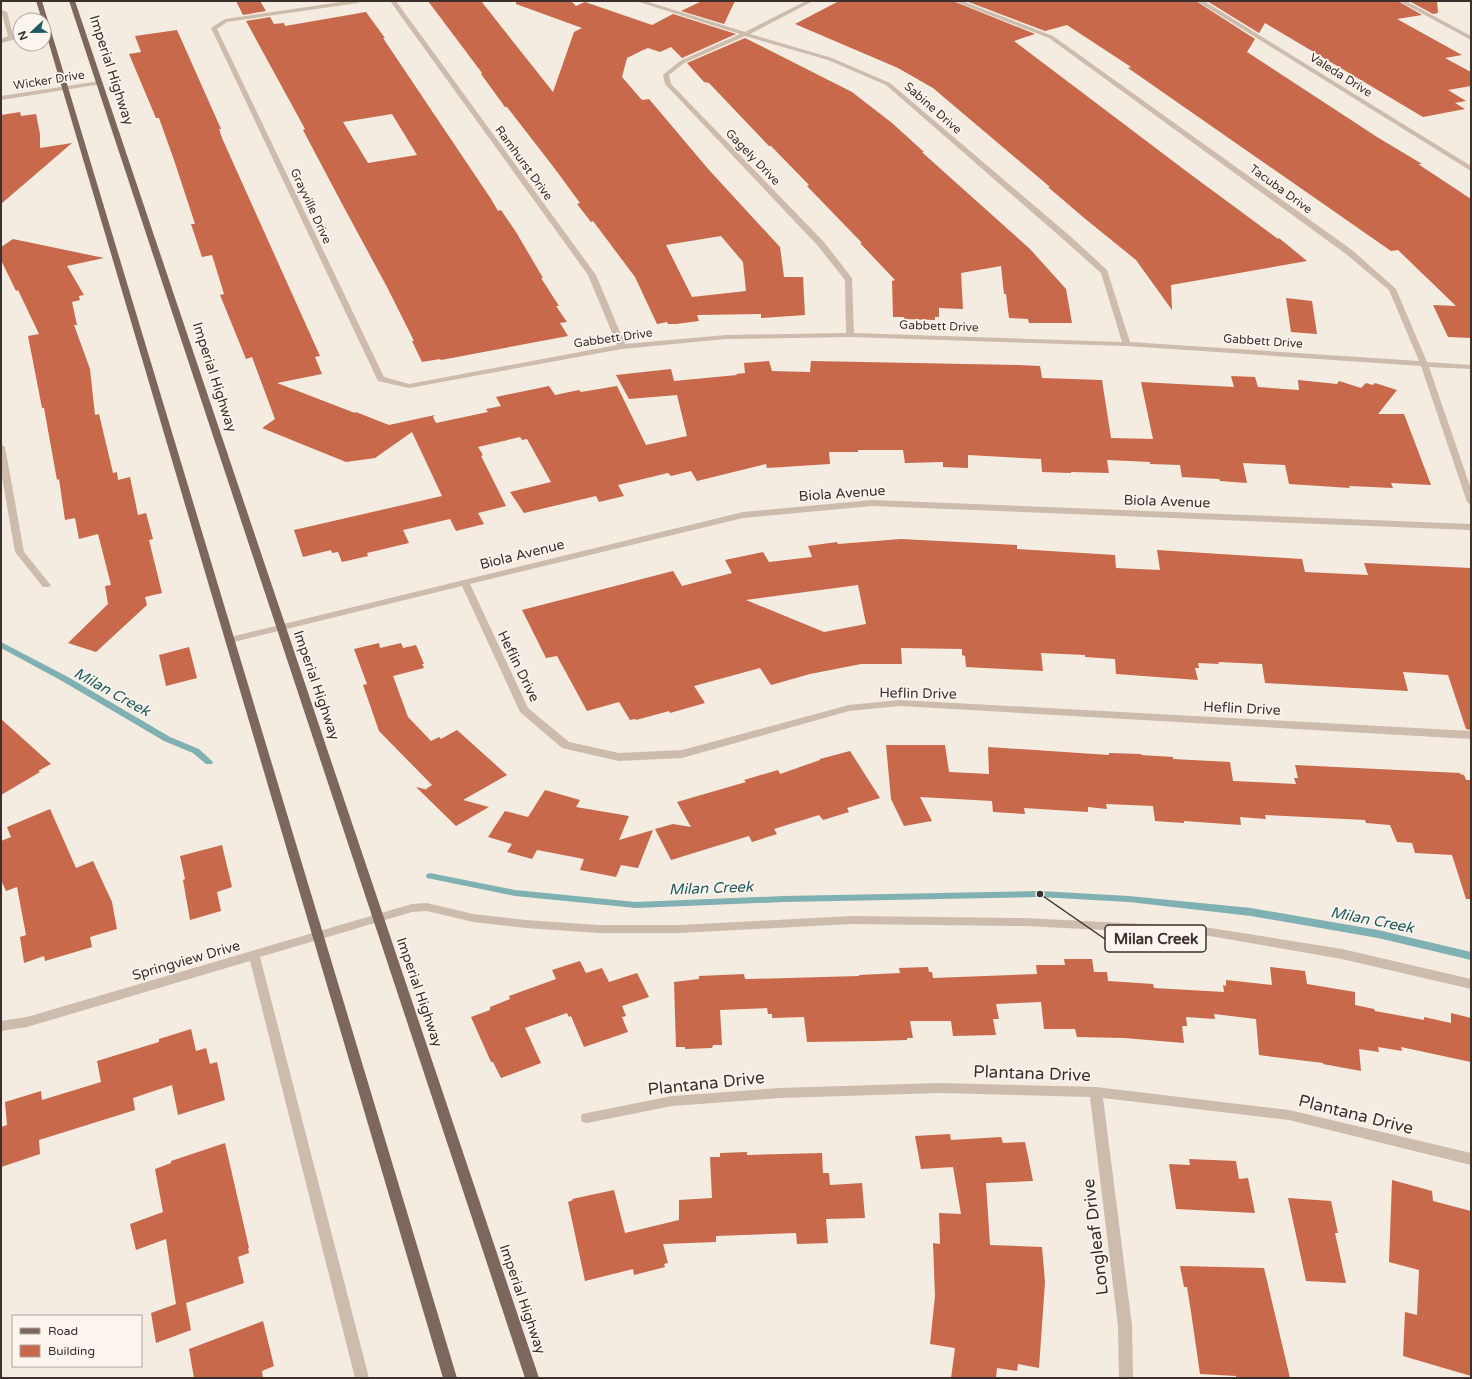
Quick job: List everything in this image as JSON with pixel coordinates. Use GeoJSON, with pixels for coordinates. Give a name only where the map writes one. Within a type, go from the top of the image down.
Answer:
{"type":"FeatureCollection","features":[{"type":"Feature","properties":{"kind":"main road"},"geometry":{"type":"LineString","coordinates":[[39,1],[41,12]]}},
{"type":"Feature","properties":{"kind":"main road","name":"Imperial Highway"},"geometry":{"type":"LineString","coordinates":[[72,1],[532,1378]]}},
{"type":"Feature","properties":{"kind":"main road"},"geometry":{"type":"LineString","coordinates":[[52,50],[65,88],[450,1378]]}},
{"type":"Feature","properties":{"kind":"street","name":"Grayville Drive"},"geometry":{"type":"LineString","coordinates":[[358,1],[225,21],[214,28],[381,379],[409,386]]}},
{"type":"Feature","properties":{"kind":"street","name":"Ramhurst Drive"},"geometry":{"type":"LineString","coordinates":[[393,1],[592,275],[622,347]]}},
{"type":"Feature","properties":{"kind":"street","name":"Sabine Drive"},"geometry":{"type":"LineString","coordinates":[[640,1],[830,59],[888,84],[1068,238],[1104,272],[1126,344]]}},
{"type":"Feature","properties":{"kind":"street"},"geometry":{"type":"LineString","coordinates":[[745,34],[810,1]]}},
{"type":"Feature","properties":{"kind":"street","name":"Tacuba Drive"},"geometry":{"type":"LineString","coordinates":[[957,1],[1051,37],[1348,252],[1392,289],[1424,364],[1471,502]]}},
{"type":"Feature","properties":{"kind":"street","name":"Valeda Drive"},"geometry":{"type":"LineString","coordinates":[[1200,1],[1471,168]]}},
{"type":"Feature","properties":{"kind":"street"},"geometry":{"type":"LineString","coordinates":[[1402,1],[1471,38]]}},
{"type":"Feature","properties":{"kind":"street"},"geometry":{"type":"LineString","coordinates":[[1,12],[5,13],[11,37],[1,42]]}},
{"type":"Feature","properties":{"kind":"street","name":"Gagely Drive"},"geometry":{"type":"LineString","coordinates":[[745,34],[682,62],[666,76],[668,84],[822,244],[849,280],[850,335]]}},
{"type":"Feature","properties":{"kind":"street","name":"Wicker Drive"},"geometry":{"type":"LineString","coordinates":[[1,98],[100,83]]}},
{"type":"Feature","properties":{"kind":"street","name":"Gabbett Drive"},"geometry":{"type":"LineString","coordinates":[[409,386],[622,347],[726,337],[850,335],[1126,344],[1471,367]]}},
{"type":"Feature","properties":{"kind":"street"},"geometry":{"type":"LineString","coordinates":[[1,447],[20,552],[46,585]]}},
{"type":"Feature","properties":{"kind":"street","name":"Biola Avenue"},"geometry":{"type":"LineString","coordinates":[[230,640],[743,515],[872,503],[1471,527]]}},
{"type":"Feature","properties":{"kind":"street","name":"Heflin Drive"},"geometry":{"type":"LineString","coordinates":[[465,583],[524,710],[566,745],[619,757],[682,754],[849,708],[900,704],[1471,735]]}},
{"type":"Feature","properties":{"kind":"street","name":"Springview Drive"},"geometry":{"type":"LineString","coordinates":[[1,1026],[27,1022],[412,908],[427,907],[473,918],[526,924],[599,929],[680,929],[852,920],[1024,922],[1204,931],[1342,954],[1471,984]]}},
{"type":"Feature","properties":{"kind":"street"},"geometry":{"type":"LineString","coordinates":[[254,955],[362,1378]]}},
{"type":"Feature","properties":{"kind":"street","name":"Plantana Drive"},"geometry":{"type":"LineString","coordinates":[[587,1118],[672,1101],[780,1093],[939,1088],[1096,1092],[1289,1115],[1471,1159]]}},
{"type":"Feature","properties":{"kind":"street","name":"Longleaf Drive"},"geometry":{"type":"LineString","coordinates":[[1096,1092],[1125,1326],[1126,1378]]}},
{"type":"Feature","properties":{"kind":"building"},"geometry":{"type":"Polygon","coordinates":[[[236,1],[260,1],[266,11],[243,15],[236,1]]]}},
{"type":"Feature","properties":{"kind":"building"},"geometry":{"type":"Polygon","coordinates":[[[428,1],[481,1],[553,92],[574,32],[582,28],[516,4],[516,1],[571,1],[576,6],[585,2],[652,25],[673,14],[736,34],[682,58],[671,47],[660,52],[648,48],[627,58],[622,77],[641,99],[649,99],[709,170],[780,247],[784,277],[803,277],[805,315],[761,318],[761,314],[697,315],[699,321],[676,324],[668,324],[667,322],[657,324],[635,277],[593,221],[591,222],[577,204],[580,203],[507,107],[505,107],[481,74],[482,73],[428,1]],[[721,236],[666,245],[692,297],[746,291],[743,262],[721,236]]]}},
{"type":"Feature","properties":{"kind":"building"},"geometry":{"type":"Polygon","coordinates":[[[702,1],[735,1],[724,24],[681,11],[702,1]]]}},
{"type":"Feature","properties":{"kind":"building"},"geometry":{"type":"Polygon","coordinates":[[[839,1],[953,1],[1035,34],[1014,41],[1190,174],[1278,239],[1279,238],[1307,261],[1171,285],[1172,310],[1136,260],[1083,217],[1048,187],[1050,187],[933,88],[898,68],[795,24],[839,1]]]}},
{"type":"Feature","properties":{"kind":"building"},"geometry":{"type":"Polygon","coordinates":[[[966,1],[1196,1],[1255,39],[1247,52],[1377,137],[1422,164],[1418,164],[1471,199],[1471,338],[1448,337],[1433,305],[1456,306],[1398,250],[1391,251],[1128,68],[1131,67],[1067,25],[1045,31],[966,1]]]}},
{"type":"Feature","properties":{"kind":"building"},"geometry":{"type":"Polygon","coordinates":[[[1207,1],[1398,1],[1422,15],[1397,19],[1462,55],[1445,58],[1471,72],[1471,86],[1448,90],[1466,101],[1455,103],[1465,109],[1423,117],[1265,23],[1259,33],[1207,1]]]}},
{"type":"Feature","properties":{"kind":"building"},"geometry":{"type":"Polygon","coordinates":[[[1409,1],[1437,1],[1438,13],[1433,14],[1409,1]]]}},
{"type":"Feature","properties":{"kind":"building"},"geometry":{"type":"Polygon","coordinates":[[[366,12],[385,38],[383,38],[498,211],[501,210],[516,232],[543,278],[541,278],[559,306],[556,306],[567,322],[560,323],[568,336],[441,360],[422,362],[412,341],[414,341],[387,287],[303,130],[305,129],[246,21],[270,17],[274,24],[284,23],[285,26],[366,12]],[[392,114],[343,122],[368,163],[417,155],[392,114]]]}},
{"type":"Feature","properties":{"kind":"building"},"geometry":{"type":"Polygon","coordinates":[[[177,30],[221,129],[219,129],[222,138],[320,356],[315,357],[322,374],[277,383],[355,413],[356,412],[389,425],[435,415],[433,417],[436,423],[488,412],[486,409],[501,406],[496,397],[549,386],[555,395],[579,390],[581,392],[617,386],[646,445],[687,436],[677,395],[629,399],[616,375],[671,369],[674,381],[737,375],[736,374],[745,373],[744,363],[769,361],[772,371],[810,372],[811,361],[1018,365],[1040,366],[1042,378],[1102,380],[1111,438],[1153,439],[1141,382],[1234,387],[1231,376],[1255,377],[1258,387],[1299,390],[1298,380],[1337,384],[1339,381],[1361,388],[1366,383],[1373,385],[1375,383],[1397,390],[1378,414],[1404,414],[1431,485],[1391,483],[1393,488],[1349,486],[1350,488],[1289,484],[1285,465],[1243,463],[1247,483],[1220,481],[1219,479],[1182,477],[1180,465],[1150,464],[1150,462],[1107,460],[1109,473],[1042,472],[1041,459],[968,455],[968,468],[943,467],[943,462],[905,463],[903,450],[858,450],[858,452],[829,452],[830,464],[767,468],[766,464],[697,481],[691,471],[671,476],[668,473],[618,485],[624,496],[599,502],[596,496],[524,513],[510,492],[551,482],[527,439],[522,440],[520,437],[478,447],[506,506],[478,513],[484,524],[456,531],[450,519],[403,530],[409,543],[367,553],[368,556],[342,562],[338,552],[332,553],[331,550],[303,557],[294,530],[442,496],[412,432],[375,458],[346,462],[262,428],[275,419],[252,357],[246,359],[220,295],[224,294],[212,255],[202,257],[191,224],[195,224],[159,118],[156,118],[129,54],[141,52],[135,36],[177,30]]]}},
{"type":"Feature","properties":{"kind":"building"},"geometry":{"type":"Polygon","coordinates":[[[745,38],[852,92],[892,123],[924,152],[922,152],[924,154],[1030,249],[1066,289],[1072,323],[1029,323],[1028,319],[1009,318],[1006,294],[1004,294],[1001,266],[961,273],[963,309],[939,308],[939,317],[935,317],[935,320],[904,319],[904,317],[893,317],[892,281],[895,280],[807,186],[809,185],[771,146],[769,146],[709,83],[704,82],[687,63],[745,38]]]}},
{"type":"Feature","properties":{"kind":"building"},"geometry":{"type":"Polygon","coordinates":[[[20,112],[21,116],[36,114],[40,134],[40,148],[72,143],[1,204],[1,115],[20,112]]]}},
{"type":"Feature","properties":{"kind":"building"},"geometry":{"type":"Polygon","coordinates":[[[13,239],[104,258],[67,266],[84,295],[79,296],[80,300],[72,302],[77,325],[74,325],[90,369],[95,415],[99,414],[113,473],[117,472],[118,480],[130,477],[138,515],[146,513],[153,539],[149,540],[162,593],[145,597],[147,605],[96,652],[68,643],[108,604],[105,586],[111,585],[98,534],[79,539],[75,518],[65,520],[59,479],[57,480],[44,408],[42,408],[28,336],[39,334],[18,290],[16,291],[1,260],[1,247],[13,239]]]}},
{"type":"Feature","properties":{"kind":"building"},"geometry":{"type":"Polygon","coordinates":[[[1286,298],[1312,301],[1317,334],[1291,332],[1286,298]]]}},
{"type":"Feature","properties":{"kind":"building"},"geometry":{"type":"Polygon","coordinates":[[[901,539],[1017,545],[1017,549],[1115,555],[1116,568],[1160,570],[1157,550],[1302,559],[1305,572],[1368,575],[1364,563],[1471,568],[1471,730],[1466,729],[1448,675],[1403,672],[1408,691],[1265,683],[1262,664],[1218,662],[1219,664],[1198,663],[1199,668],[1195,668],[1198,680],[1116,674],[1115,659],[1085,657],[1085,655],[1041,653],[1043,671],[966,667],[965,656],[962,655],[962,649],[901,648],[902,664],[861,664],[810,674],[771,685],[760,668],[694,686],[705,703],[670,713],[669,711],[636,720],[630,720],[619,702],[587,711],[557,656],[546,658],[522,610],[673,571],[682,586],[732,573],[725,560],[763,552],[769,562],[812,557],[808,546],[837,542],[838,544],[901,539]],[[858,585],[746,600],[824,632],[866,624],[858,585]]]}},
{"type":"Feature","properties":{"kind":"building"},"geometry":{"type":"Polygon","coordinates":[[[379,643],[380,648],[401,643],[403,648],[416,645],[424,664],[422,664],[424,668],[393,676],[408,717],[431,741],[439,737],[441,739],[457,730],[507,775],[463,800],[489,807],[456,826],[416,787],[428,790],[426,789],[432,785],[379,731],[363,685],[367,684],[354,649],[379,643]]]}},
{"type":"Feature","properties":{"kind":"building"},"geometry":{"type":"Polygon","coordinates":[[[189,647],[197,678],[166,686],[159,655],[189,647]]]}},
{"type":"Feature","properties":{"kind":"building"},"geometry":{"type":"Polygon","coordinates":[[[1,719],[51,764],[1,795],[1,719]]]}},
{"type":"Feature","properties":{"kind":"building"},"geometry":{"type":"Polygon","coordinates":[[[886,745],[945,745],[949,772],[989,774],[988,747],[1109,755],[1109,753],[1141,754],[1173,757],[1173,759],[1230,762],[1233,781],[1296,784],[1294,778],[1298,778],[1295,765],[1460,773],[1464,775],[1466,780],[1471,780],[1471,899],[1466,899],[1452,855],[1415,853],[1412,843],[1397,842],[1390,825],[1366,823],[1365,820],[1265,815],[1266,819],[1240,817],[1241,825],[1184,821],[1184,823],[1155,821],[1153,806],[1106,804],[1107,809],[1088,807],[1088,812],[1024,808],[1025,814],[993,812],[992,801],[920,797],[932,821],[904,826],[891,799],[886,745]]]}},
{"type":"Feature","properties":{"kind":"building"},"geometry":{"type":"Polygon","coordinates":[[[850,751],[880,798],[847,808],[849,812],[823,820],[819,815],[774,829],[777,834],[752,842],[749,836],[671,860],[655,829],[673,824],[691,827],[677,802],[746,782],[744,780],[778,770],[780,774],[820,759],[850,751]]]}},
{"type":"Feature","properties":{"kind":"building"},"geometry":{"type":"Polygon","coordinates":[[[545,790],[580,800],[576,807],[629,816],[619,840],[653,830],[638,868],[621,865],[616,877],[580,870],[584,859],[537,850],[532,859],[507,852],[512,844],[488,837],[505,811],[528,817],[545,790]]]}},
{"type":"Feature","properties":{"kind":"building"},"geometry":{"type":"Polygon","coordinates":[[[50,809],[76,868],[93,861],[112,902],[117,929],[90,937],[92,947],[45,961],[44,956],[24,963],[20,937],[26,935],[17,887],[6,891],[1,880],[1,841],[11,837],[7,827],[50,809]]]}},
{"type":"Feature","properties":{"kind":"building"},"geometry":{"type":"Polygon","coordinates":[[[222,845],[232,887],[217,892],[221,911],[190,920],[183,880],[185,879],[180,856],[222,845]]]}},
{"type":"Feature","properties":{"kind":"building"},"geometry":{"type":"Polygon","coordinates":[[[1064,959],[1092,959],[1094,972],[1107,972],[1108,981],[1153,984],[1154,988],[1224,992],[1223,985],[1226,986],[1226,980],[1272,985],[1270,967],[1305,971],[1307,984],[1355,992],[1355,1005],[1374,1009],[1375,1011],[1424,1020],[1424,1017],[1451,1023],[1451,1013],[1471,1018],[1471,1062],[1401,1047],[1402,1051],[1378,1047],[1379,1052],[1359,1049],[1361,1071],[1323,1063],[1259,1055],[1256,1019],[1214,1014],[1215,1019],[1186,1017],[1187,1026],[1182,1026],[1184,1043],[1124,1038],[1077,1037],[1075,1029],[1044,1029],[1041,1002],[996,1004],[999,1019],[993,1019],[996,1035],[953,1036],[951,1021],[910,1021],[913,1038],[907,1038],[907,1040],[875,1041],[807,1042],[804,1017],[772,1018],[772,1014],[768,1014],[767,1008],[720,1010],[722,1045],[713,1045],[712,1048],[685,1049],[685,1047],[676,1047],[674,982],[699,979],[699,976],[744,974],[745,979],[749,979],[859,976],[900,973],[899,968],[928,967],[929,972],[932,972],[933,978],[1037,974],[1036,965],[1065,965],[1064,959]]]}},
{"type":"Feature","properties":{"kind":"building"},"geometry":{"type":"Polygon","coordinates":[[[580,961],[586,973],[602,968],[609,982],[637,973],[649,997],[622,1006],[626,1016],[622,1017],[628,1032],[584,1047],[571,1016],[569,1017],[567,1013],[525,1028],[541,1063],[501,1078],[493,1062],[491,1062],[471,1017],[490,1010],[490,1007],[510,999],[509,996],[556,979],[552,970],[580,961]]]}},
{"type":"Feature","properties":{"kind":"building"},"geometry":{"type":"Polygon","coordinates":[[[191,1029],[196,1051],[206,1048],[210,1064],[217,1062],[225,1100],[178,1115],[172,1085],[133,1098],[135,1110],[39,1140],[40,1154],[1,1167],[1,1127],[7,1125],[5,1102],[41,1091],[42,1100],[101,1082],[97,1061],[159,1042],[159,1039],[191,1029]]]}},
{"type":"Feature","properties":{"kind":"building"},"geometry":{"type":"Polygon","coordinates":[[[950,1134],[951,1140],[1001,1137],[1003,1143],[1025,1142],[1033,1181],[986,1183],[990,1245],[1042,1247],[1045,1282],[1039,1368],[1018,1364],[1017,1371],[997,1368],[996,1378],[951,1378],[955,1348],[930,1344],[935,1296],[933,1243],[940,1244],[939,1213],[961,1214],[953,1167],[921,1169],[915,1136],[950,1134]]]}},
{"type":"Feature","properties":{"kind":"building"},"geometry":{"type":"Polygon","coordinates":[[[225,1143],[249,1248],[249,1253],[238,1257],[244,1283],[186,1303],[191,1330],[156,1343],[151,1313],[176,1304],[166,1239],[136,1250],[130,1224],[163,1212],[155,1169],[171,1163],[171,1161],[225,1143]]]}},
{"type":"Feature","properties":{"kind":"building"},"geometry":{"type":"Polygon","coordinates":[[[747,1152],[747,1155],[822,1153],[823,1173],[829,1173],[830,1185],[862,1183],[865,1218],[826,1219],[828,1243],[797,1244],[796,1233],[716,1236],[716,1242],[663,1244],[668,1263],[664,1264],[665,1267],[634,1275],[633,1269],[585,1281],[568,1202],[573,1200],[572,1199],[614,1190],[625,1233],[679,1220],[679,1200],[712,1198],[710,1157],[720,1157],[720,1153],[747,1152]]]}},
{"type":"Feature","properties":{"kind":"building"},"geometry":{"type":"Polygon","coordinates":[[[1189,1159],[1236,1161],[1239,1179],[1248,1178],[1255,1213],[1176,1209],[1169,1164],[1190,1165],[1189,1159]]]}},
{"type":"Feature","properties":{"kind":"building"},"geometry":{"type":"Polygon","coordinates":[[[1392,1180],[1432,1191],[1433,1201],[1471,1211],[1471,1376],[1403,1356],[1405,1312],[1417,1315],[1419,1270],[1389,1262],[1392,1180]]]}},
{"type":"Feature","properties":{"kind":"building"},"geometry":{"type":"Polygon","coordinates":[[[1288,1198],[1331,1201],[1338,1233],[1335,1233],[1346,1283],[1306,1281],[1288,1198]]]}},
{"type":"Feature","properties":{"kind":"building"},"geometry":{"type":"Polygon","coordinates":[[[1180,1266],[1264,1268],[1290,1378],[1236,1378],[1236,1376],[1200,1374],[1187,1287],[1184,1287],[1180,1266]]]}},
{"type":"Feature","properties":{"kind":"building"},"geometry":{"type":"Polygon","coordinates":[[[263,1321],[274,1366],[262,1371],[263,1378],[194,1378],[189,1349],[263,1321]]]}},
{"type":"Feature","properties":{"kind":"waterway","name":"Milan Creek"},"geometry":{"type":"LineString","coordinates":[[1,645],[65,679],[167,739],[196,751],[209,762]]}},
{"type":"Feature","properties":{"kind":"waterway","name":"Milan Creek"},"geometry":{"type":"LineString","coordinates":[[430,876],[515,893],[636,905],[784,899],[1040,894],[1129,899],[1251,912],[1378,934],[1471,956]]}},
{"type":"Feature","properties":{"kind":"place","name":"Milan Creek"},"geometry":{"type":"Point","coordinates":[1040,894]}}]}
